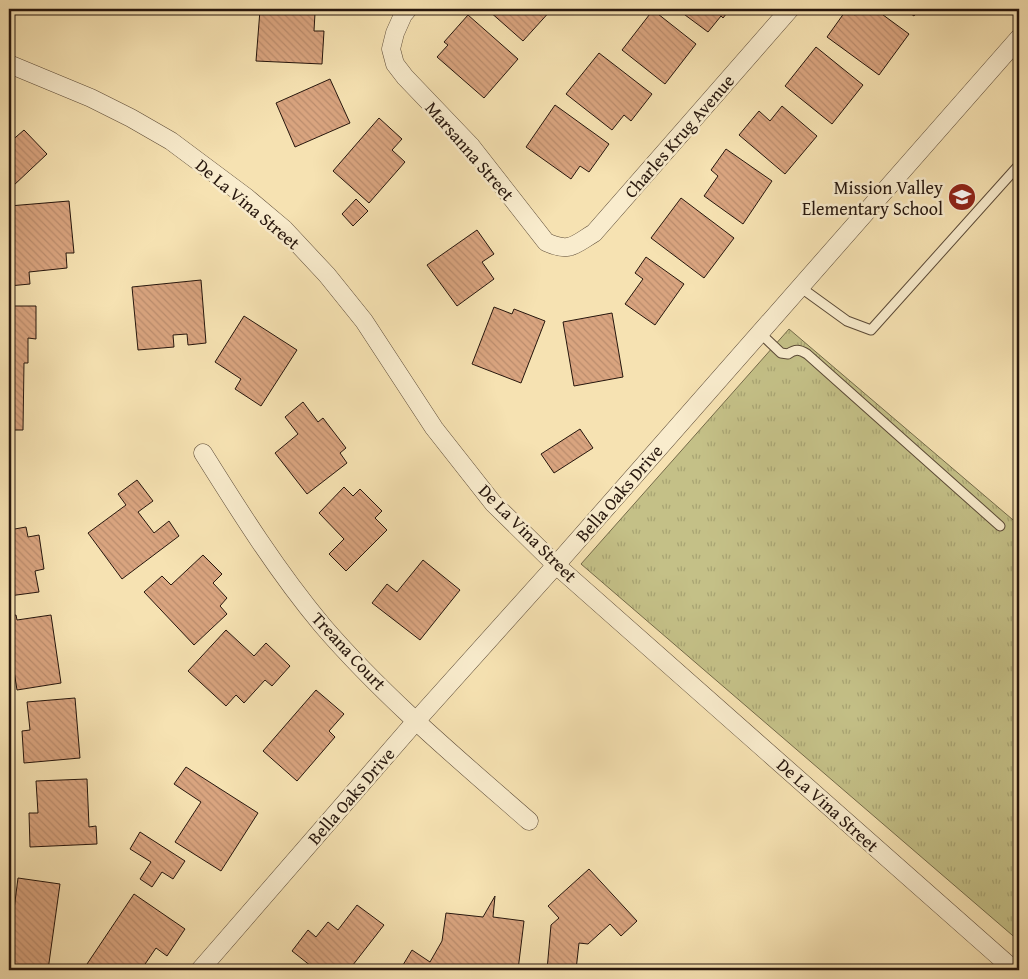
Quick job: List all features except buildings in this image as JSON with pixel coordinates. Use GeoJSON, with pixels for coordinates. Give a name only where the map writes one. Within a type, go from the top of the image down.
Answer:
{"type":"FeatureCollection","features":[{"type":"Feature","properties":{"kind":"street","name":"Marsanna Street"},"geometry":{"type":"LineString","coordinates":[[408,9],[399,24],[391,49],[395,64],[470,146],[546,242],[558,247]]}},
{"type":"Feature","properties":{"kind":"street","name":"Charles Krug Avenue"},"geometry":{"type":"LineString","coordinates":[[558,247],[570,248],[594,233],[790,9]]}},
{"type":"Feature","properties":{"kind":"street","name":"Bella Oaks Drive"},"geometry":{"type":"LineString","coordinates":[[200,970],[416,721],[556,565],[1019,38]]}},
{"type":"Feature","properties":{"kind":"street","name":"De La Vina Street"},"geometry":{"type":"LineString","coordinates":[[9,64],[90,98],[131,118],[170,141],[246,197],[284,229],[327,275],[364,321],[434,428],[493,503],[556,565],[1014,970]]}},
{"type":"Feature","properties":{"kind":"street","name":"Treana Court"},"geometry":{"type":"LineString","coordinates":[[203,453],[248,524],[323,625],[416,721],[529,821]]}},
{"type":"Feature","properties":{"kind":"lane"},"geometry":{"type":"LineString","coordinates":[[800,287],[847,321],[871,330],[1019,165]]}},
{"type":"Feature","properties":{"kind":"lane"},"geometry":{"type":"LineString","coordinates":[[760,333],[781,353],[788,354],[794,350],[800,350],[807,354],[1000,526]]}},
{"type":"Feature","properties":{"kind":"green space"},"geometry":{"type":"Polygon","coordinates":[[[789,329],[1019,525],[1019,941],[581,564],[789,329]]]}},
{"type":"Feature","properties":{"kind":"place","name":"Mission Valley Elementary School"},"geometry":{"type":"Point","coordinates":[962,197]}}]}
